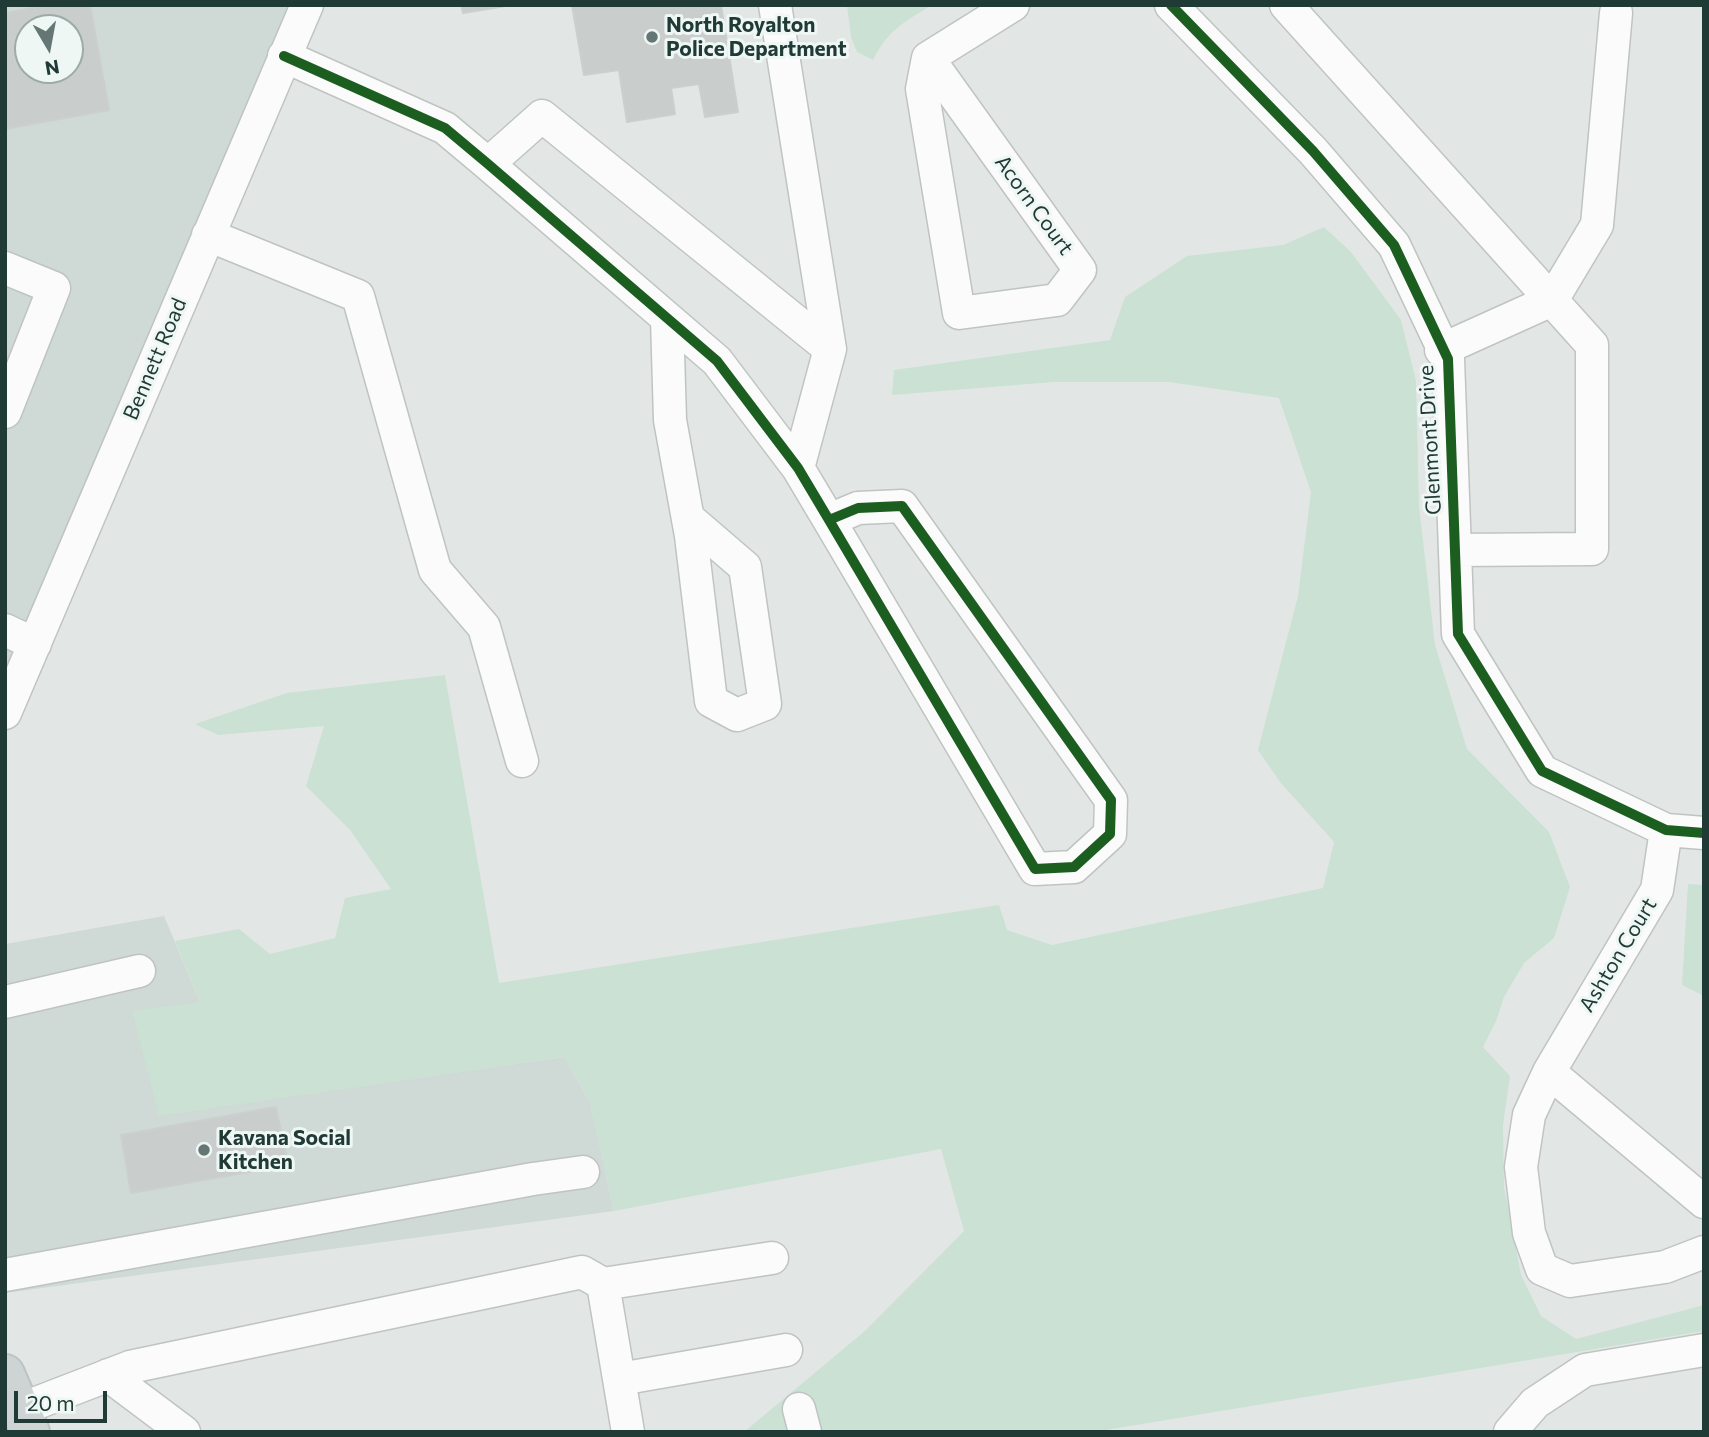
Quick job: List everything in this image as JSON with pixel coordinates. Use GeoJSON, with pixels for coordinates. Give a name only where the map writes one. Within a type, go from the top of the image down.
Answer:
{"type":"FeatureCollection","features":[{"type":"Feature","properties":{"kind":"main road"},"geometry":{"type":"LineString","coordinates":[[5,1374],[25,1420]]}},
{"type":"Feature","properties":{"kind":"street","name":"Bennett Road"},"geometry":{"type":"LineString","coordinates":[[5,713],[307,5]]}},
{"type":"Feature","properties":{"kind":"street"},"geometry":{"type":"LineString","coordinates":[[775,5],[830,349],[798,468]]}},
{"type":"Feature","properties":{"kind":"street"},"geometry":{"type":"LineString","coordinates":[[928,58],[1013,5]]}},
{"type":"Feature","properties":{"kind":"street","name":"Glenmont Drive"},"geometry":{"type":"LineString","coordinates":[[1171,5],[1312,150],[1394,245],[1441,350],[1448,359],[1458,634],[1542,771],[1666,830],[1704,833]]}},
{"type":"Feature","properties":{"kind":"street"},"geometry":{"type":"LineString","coordinates":[[1286,5],[1591,345],[1592,549],[1455,550]]}},
{"type":"Feature","properties":{"kind":"street"},"geometry":{"type":"LineString","coordinates":[[1441,350],[1552,300],[1597,225],[1616,13]]}},
{"type":"Feature","properties":{"kind":"street"},"geometry":{"type":"LineString","coordinates":[[284,57],[445,128],[717,360],[798,468],[1035,869],[1074,867],[1110,834],[1111,800],[1087,766],[902,506],[858,508],[829,520]]}},
{"type":"Feature","properties":{"kind":"street","name":"Acorn Court"},"geometry":{"type":"LineString","coordinates":[[928,58],[1080,270],[1057,300],[959,313],[922,89],[928,58]]}},
{"type":"Feature","properties":{"kind":"street"},"geometry":{"type":"LineString","coordinates":[[488,164],[542,116],[830,349]]}},
{"type":"Feature","properties":{"kind":"street"},"geometry":{"type":"LineString","coordinates":[[208,235],[358,296],[435,570],[484,627],[522,761]]}},
{"type":"Feature","properties":{"kind":"street"},"geometry":{"type":"LineString","coordinates":[[5,268],[54,288],[5,412]]}},
{"type":"Feature","properties":{"kind":"street"},"geometry":{"type":"LineString","coordinates":[[667,318],[670,420],[688,518],[711,701],[737,715],[765,704],[745,567],[688,518]]}},
{"type":"Feature","properties":{"kind":"street"},"geometry":{"type":"LineString","coordinates":[[5,629],[34,644]]}},
{"type":"Feature","properties":{"kind":"street","name":"Ashton Court"},"geometry":{"type":"LineString","coordinates":[[1666,830],[1657,890],[1549,1072],[1529,1115],[1521,1167],[1529,1233],[1542,1269],[1570,1281],[1665,1267],[1704,1252]]}},
{"type":"Feature","properties":{"kind":"street"},"geometry":{"type":"LineString","coordinates":[[5,1002],[139,971]]}},
{"type":"Feature","properties":{"kind":"street"},"geometry":{"type":"LineString","coordinates":[[1549,1072],[1704,1202]]}},
{"type":"Feature","properties":{"kind":"street"},"geometry":{"type":"LineString","coordinates":[[5,1275],[583,1172]]}},
{"type":"Feature","properties":{"kind":"street"},"geometry":{"type":"LineString","coordinates":[[25,1420],[108,1375],[130,1367],[582,1272],[604,1284],[772,1258]]}},
{"type":"Feature","properties":{"kind":"street"},"geometry":{"type":"LineString","coordinates":[[604,1284],[628,1432]]}},
{"type":"Feature","properties":{"kind":"street"},"geometry":{"type":"LineString","coordinates":[[620,1378],[786,1350]]}},
{"type":"Feature","properties":{"kind":"street"},"geometry":{"type":"LineString","coordinates":[[1510,1432],[1535,1403],[1585,1370],[1704,1350]]}},
{"type":"Feature","properties":{"kind":"street"},"geometry":{"type":"LineString","coordinates":[[108,1375],[184,1432]]}},
{"type":"Feature","properties":{"kind":"shaded area"},"geometry":{"type":"Polygon","coordinates":[[[5,5],[294,5],[5,675],[5,5]]]}},
{"type":"Feature","properties":{"kind":"shaded area"},"geometry":{"type":"Polygon","coordinates":[[[164,916],[200,1002],[160,1115],[564,1057],[590,1102],[614,1211],[5,1293],[5,944],[164,916]]]}},
{"type":"Feature","properties":{"kind":"green space"},"geometry":{"type":"Polygon","coordinates":[[[847,5],[932,5],[891,34],[873,60],[857,52],[851,37],[847,5]]]}},
{"type":"Feature","properties":{"kind":"green space"},"geometry":{"type":"Polygon","coordinates":[[[1324,227],[1351,252],[1401,320],[1416,381],[1419,506],[1435,645],[1467,749],[1549,832],[1570,887],[1554,938],[1524,963],[1504,997],[1483,1047],[1510,1076],[1503,1125],[1504,1187],[1521,1275],[1541,1316],[1576,1339],[1704,1305],[1704,1331],[1094,1432],[744,1432],[866,1330],[964,1231],[941,1149],[614,1211],[590,1102],[564,1057],[159,1116],[132,1011],[200,1002],[175,941],[239,929],[270,954],[335,938],[345,898],[391,889],[350,830],[306,786],[324,726],[218,735],[195,724],[287,693],[445,675],[499,983],[999,905],[1007,930],[1052,945],[1323,888],[1334,842],[1280,782],[1258,750],[1298,596],[1311,492],[1279,398],[1169,382],[1054,382],[892,395],[894,370],[1110,340],[1125,297],[1187,256],[1283,245],[1324,227]]]}},
{"type":"Feature","properties":{"kind":"green space"},"geometry":{"type":"Polygon","coordinates":[[[1688,884],[1704,885],[1704,996],[1682,985],[1688,884]]]}},
{"type":"Feature","properties":{"kind":"building"},"geometry":{"type":"Polygon","coordinates":[[[49,5],[90,5],[109,110],[5,129],[5,13],[49,5]]]}},
{"type":"Feature","properties":{"kind":"building"},"geometry":{"type":"Polygon","coordinates":[[[461,5],[512,5],[463,13],[461,5]]]}},
{"type":"Feature","properties":{"kind":"building","name":"North Royalton Police Department"},"geometry":{"type":"Polygon","coordinates":[[[572,5],[721,5],[738,112],[705,117],[699,84],[671,88],[675,114],[627,122],[619,70],[584,75],[572,5]]]}},
{"type":"Feature","properties":{"kind":"building","name":"Kavana Social Kitchen"},"geometry":{"type":"Polygon","coordinates":[[[276,1107],[288,1165],[131,1193],[121,1135],[276,1107]]]}},
{"type":"Feature","properties":{"kind":"cycle path"},"geometry":{"type":"LineString","coordinates":[[1171,5],[1313,151],[1394,245],[1448,359],[1458,634],[1542,771],[1666,830],[1704,833]]}},
{"type":"Feature","properties":{"kind":"cycle path"},"geometry":{"type":"LineString","coordinates":[[284,56],[445,128],[717,361],[798,468],[1035,869],[1074,867],[1110,834],[1111,800],[902,506],[858,508],[829,520]]}},
{"type":"Feature","properties":{"kind":"place","name":"North Royalton Police Department"},"geometry":{"type":"Point","coordinates":[652,37]}},
{"type":"Feature","properties":{"kind":"place","name":"Kavana Social Kitchen"},"geometry":{"type":"Point","coordinates":[204,1150]}}]}
